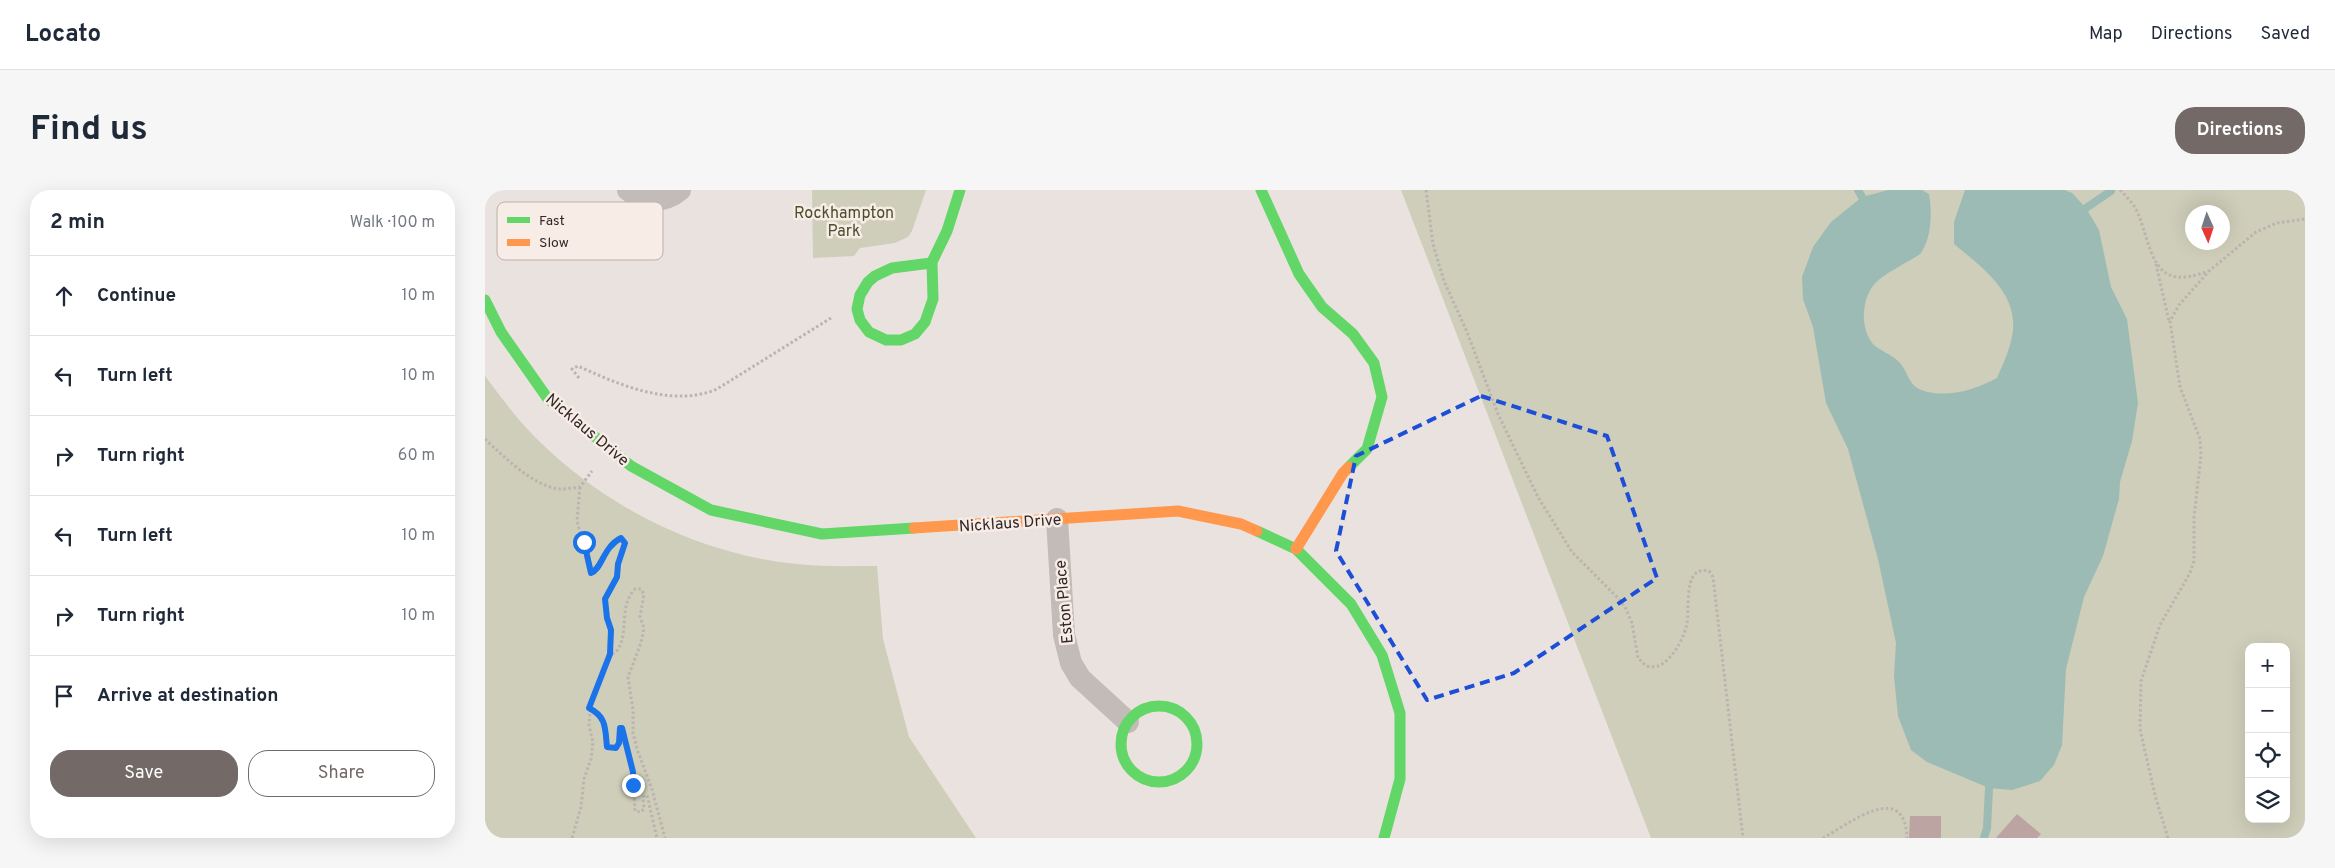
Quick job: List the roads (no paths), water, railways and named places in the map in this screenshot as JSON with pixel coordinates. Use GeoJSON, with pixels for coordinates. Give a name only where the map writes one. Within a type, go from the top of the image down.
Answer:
{"type":"FeatureCollection","features":[{"type":"Feature","properties":{"kind":"street"},"geometry":{"type":"LineString","coordinates":[[628,190],[635,196],[650,200],[667,198],[679,190]]}},
{"type":"Feature","properties":{"kind":"street"},"geometry":{"type":"LineString","coordinates":[[931,263],[889,267],[876,273],[865,283],[859,296],[857,309],[861,323],[871,333],[881,339],[897,341],[909,339],[921,331],[926,323],[933,294],[931,263],[942,243],[960,190]]}},
{"type":"Feature","properties":{"kind":"street"},"geometry":{"type":"LineString","coordinates":[[1261,190],[1299,274],[1323,306],[1353,334],[1374,363],[1382,397],[1367,449],[1343,473],[1296,549]]}},
{"type":"Feature","properties":{"kind":"street","name":"Nicklaus Drive"},"geometry":{"type":"LineString","coordinates":[[485,300],[501,332],[548,399],[631,466],[711,510],[822,534],[1178,511],[1241,524],[1296,549],[1351,604],[1382,655],[1400,713],[1400,779],[1385,838]]}},
{"type":"Feature","properties":{"kind":"street","name":"Eston Place"},"geometry":{"type":"LineString","coordinates":[[1057,519],[1063,635],[1071,664],[1080,678],[1128,722]]}},
{"type":"Feature","properties":{"kind":"street"},"geometry":{"type":"LineString","coordinates":[[1155,705],[1171,707],[1185,715],[1195,728],[1199,743],[1195,759],[1186,772],[1172,781],[1156,783],[1141,778],[1128,767],[1121,753],[1121,736],[1128,722],[1140,710],[1155,705]]}},
{"type":"Feature","properties":{"kind":"water"},"geometry":{"type":"Polygon","coordinates":[[[1888,190],[1922,190],[1929,194],[1931,216],[1929,232],[1925,247],[1921,253],[1889,272],[1872,287],[1868,294],[1864,312],[1865,325],[1873,344],[1898,361],[1912,384],[1921,390],[1937,393],[1955,393],[1973,389],[1997,378],[2011,341],[2013,325],[2011,310],[2006,297],[1988,274],[1954,244],[1954,222],[1965,190],[2065,190],[2072,193],[2086,208],[2099,230],[2111,287],[2127,319],[2138,403],[2132,441],[2120,482],[2119,499],[2103,556],[2084,597],[2066,669],[2062,745],[2054,765],[2040,781],[2012,790],[1989,788],[1927,762],[1911,750],[1898,716],[1894,676],[1896,643],[1878,559],[1848,449],[1826,403],[1813,327],[1803,299],[1802,277],[1813,247],[1831,222],[1862,197],[1888,190]]]}},
{"type":"Feature","properties":{"kind":"waterway"},"geometry":{"type":"LineString","coordinates":[[1858,190],[1862,197]]}},
{"type":"Feature","properties":{"kind":"waterway"},"geometry":{"type":"LineString","coordinates":[[2086,208],[2111,191]]}},
{"type":"Feature","properties":{"kind":"waterway"},"geometry":{"type":"LineString","coordinates":[[1984,838],[1987,828],[1989,788]]}},
{"type":"Feature","properties":{"kind":"park label","name":"Rockhampton Park"},"geometry":{"type":"Point","coordinates":[844,221]}}]}
